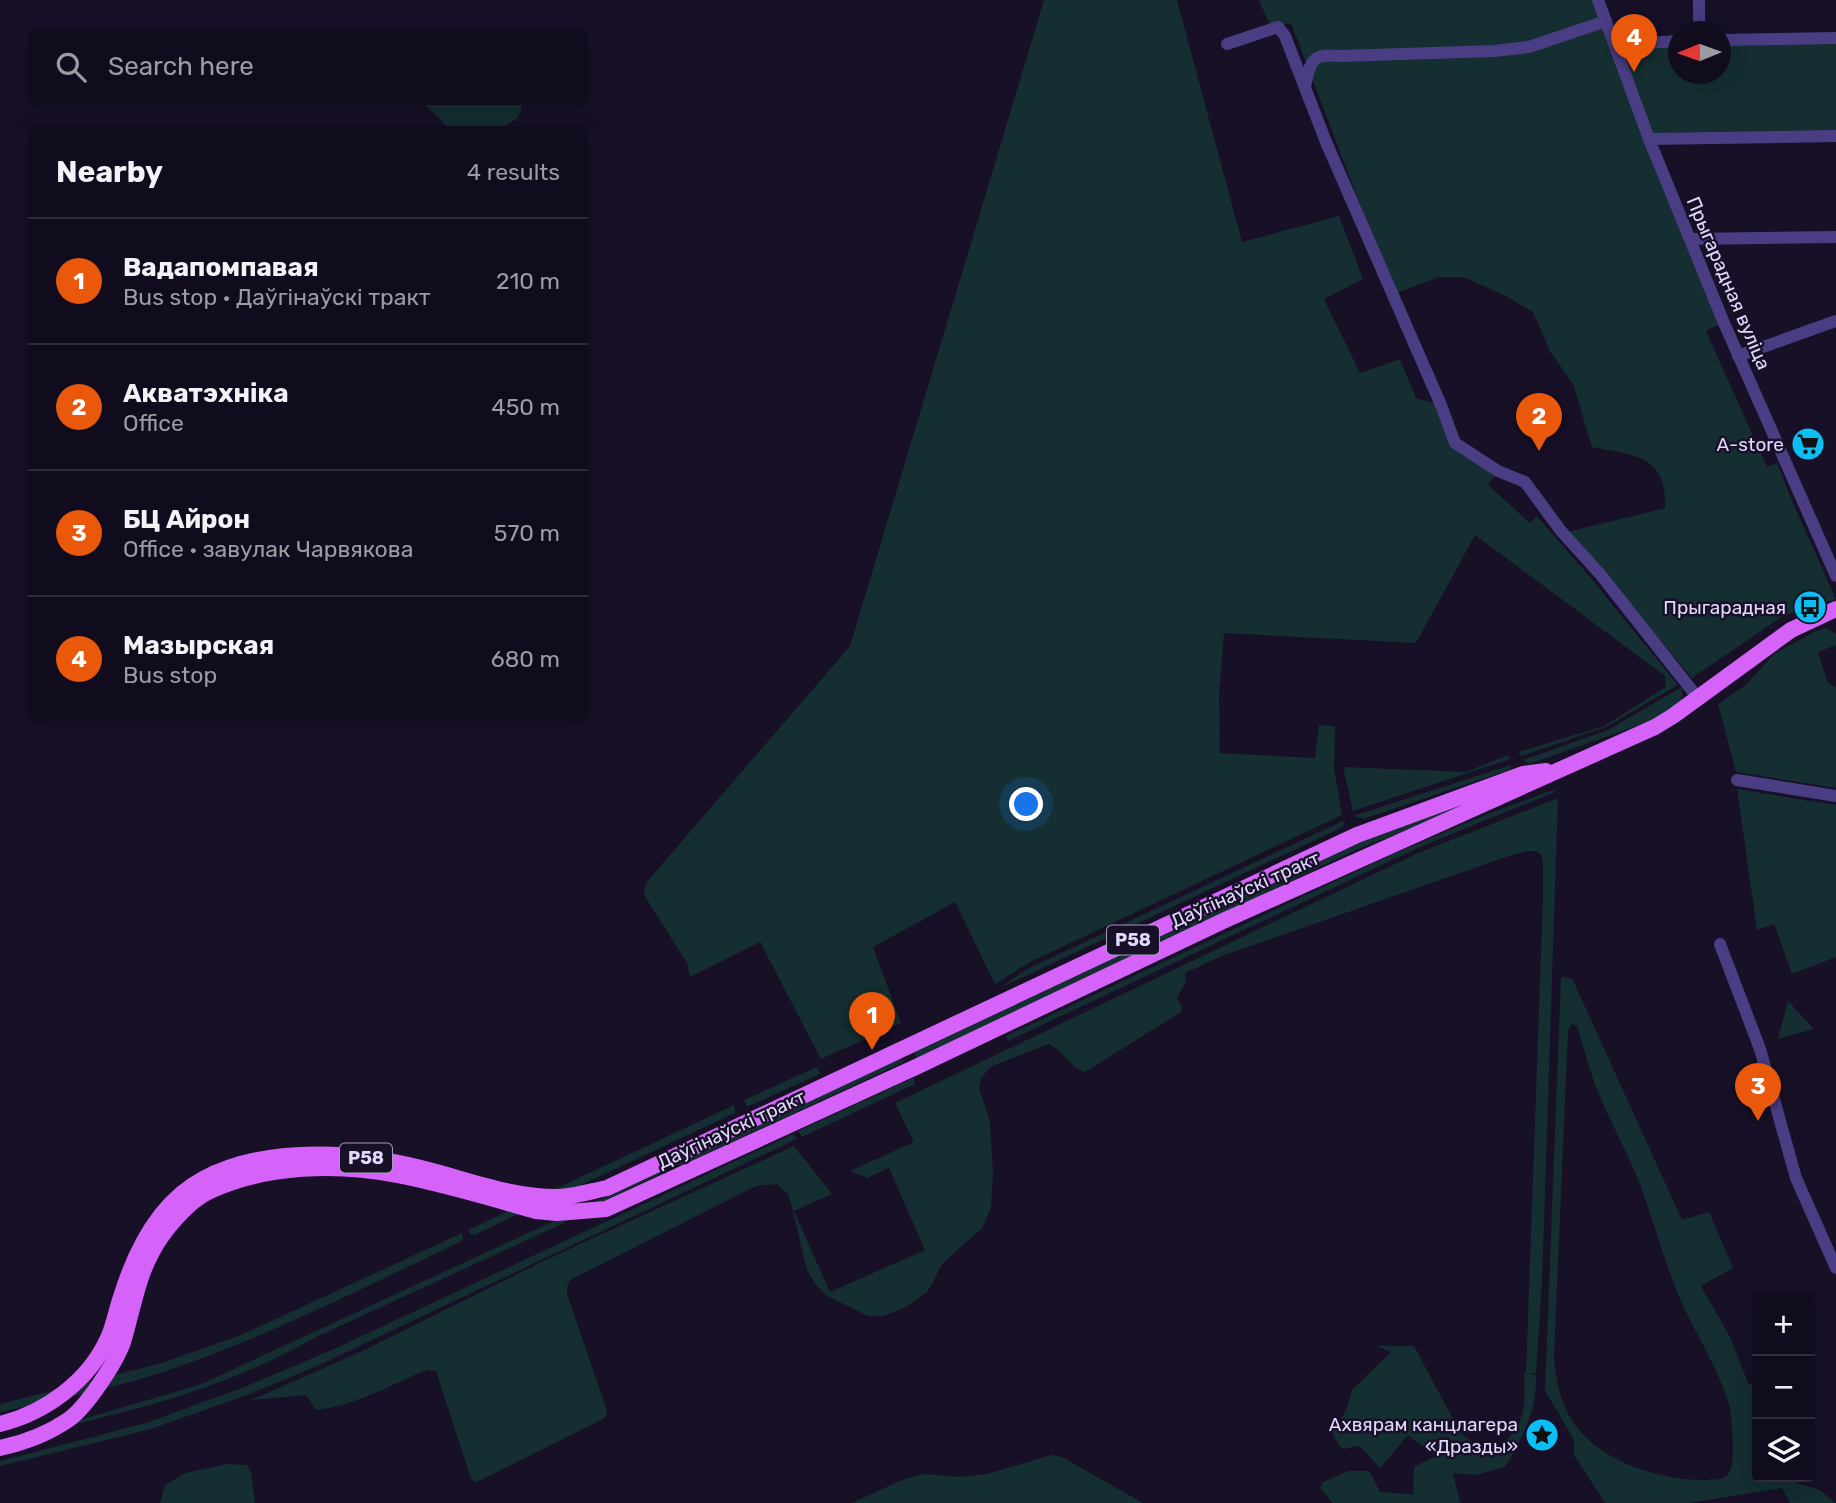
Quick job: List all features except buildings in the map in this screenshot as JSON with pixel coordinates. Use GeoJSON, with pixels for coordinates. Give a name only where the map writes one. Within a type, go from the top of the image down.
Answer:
{"type":"FeatureCollection","features":[{"type":"Feature","properties":{"kind":"main road","name":"Даўгінаўскі тракт"},"geometry":{"type":"LineString","coordinates":[[0,1448],[19,1444],[70,1419],[99,1386],[121,1346],[152,1252],[171,1223],[207,1192],[249,1177],[347,1168],[397,1175],[536,1211],[557,1213],[606,1209],[1223,921],[1655,727],[1791,630],[1836,609]]}},
{"type":"Feature","properties":{"kind":"main road","name":"Даўгінаўскі тракт"},"geometry":{"type":"LineString","coordinates":[[0,1424],[47,1406],[83,1377],[108,1339],[141,1242],[159,1217],[188,1189],[204,1179],[243,1164],[273,1158],[347,1155],[398,1162],[531,1195],[562,1197],[607,1188],[1357,835],[1523,774],[1558,769]]}},
{"type":"Feature","properties":{"kind":"main road"},"geometry":{"type":"LineString","coordinates":[[666,1161],[675,1178]]}},
{"type":"Feature","properties":{"kind":"street","name":"Прыгарадная вуліца"},"geometry":{"type":"LineString","coordinates":[[1598,0],[1649,139],[1738,356],[1836,576]]}},
{"type":"Feature","properties":{"kind":"street"},"geometry":{"type":"LineString","coordinates":[[1699,0],[1699,21]]}},
{"type":"Feature","properties":{"kind":"street"},"geometry":{"type":"LineString","coordinates":[[1305,87],[1308,70],[1314,59],[1322,54],[1494,51],[1529,47],[1606,21]]}},
{"type":"Feature","properties":{"kind":"street"},"geometry":{"type":"LineString","coordinates":[[1227,44],[1278,27],[1285,36],[1455,443],[1498,471],[1525,482],[1561,531],[1600,574],[1698,698]]}},
{"type":"Feature","properties":{"kind":"street"},"geometry":{"type":"LineString","coordinates":[[1731,40],[1836,38]]}},
{"type":"Feature","properties":{"kind":"street"},"geometry":{"type":"LineString","coordinates":[[1615,45],[1668,42]]}},
{"type":"Feature","properties":{"kind":"street"},"geometry":{"type":"LineString","coordinates":[[1649,139],[1836,136]]}},
{"type":"Feature","properties":{"kind":"street"},"geometry":{"type":"LineString","coordinates":[[1690,239],[1836,237]]}},
{"type":"Feature","properties":{"kind":"street"},"geometry":{"type":"LineString","coordinates":[[1738,356],[1836,321]]}},
{"type":"Feature","properties":{"kind":"street"},"geometry":{"type":"LineString","coordinates":[[1737,780],[1836,796]]}},
{"type":"Feature","properties":{"kind":"street"},"geometry":{"type":"LineString","coordinates":[[1720,944],[1760,1049],[1796,1178],[1836,1268]]}},
{"type":"Feature","properties":{"kind":"green space"},"geometry":{"type":"Polygon","coordinates":[[[1044,0],[1177,0],[1242,242],[1339,216],[1363,279],[1324,299],[1360,373],[1400,359],[1416,398],[1441,405],[1455,443],[1498,471],[1488,485],[1530,523],[1537,516],[1678,685],[1606,727],[1521,756],[1518,752],[1604,726],[1666,687],[1665,676],[1475,535],[1416,643],[1224,633],[1219,694],[1220,753],[1315,758],[1319,725],[1335,726],[1334,769],[1342,815],[1030,962],[995,984],[955,902],[873,947],[901,1023],[821,1059],[760,942],[690,977],[687,963],[644,895],[646,883],[850,646],[1044,0]]]}},
{"type":"Feature","properties":{"kind":"green space"},"geometry":{"type":"Polygon","coordinates":[[[1259,0],[1596,0],[1615,45],[1668,42],[1668,84],[1731,84],[1731,40],[1836,38],[1836,136],[1649,139],[1722,323],[1706,331],[1767,467],[1777,463],[1836,599],[1783,616],[1692,678],[1567,532],[1665,508],[1661,477],[1645,461],[1634,456],[1592,447],[1573,384],[1550,351],[1533,312],[1504,295],[1463,277],[1439,277],[1394,294],[1291,23],[1271,28],[1259,0]]]}},
{"type":"Feature","properties":{"kind":"green space"},"geometry":{"type":"Polygon","coordinates":[[[426,105],[522,105],[518,118],[505,126],[446,126],[426,105]]]}},
{"type":"Feature","properties":{"kind":"green space"},"geometry":{"type":"Polygon","coordinates":[[[1826,628],[1836,634],[1836,645],[1818,652],[1828,683],[1836,688],[1836,788],[1736,772],[1718,704],[1747,684],[1774,654],[1826,628]]]}},
{"type":"Feature","properties":{"kind":"green space"},"geometry":{"type":"Polygon","coordinates":[[[1682,687],[1682,700],[1669,711],[1648,722],[1529,764],[1523,760],[1608,730],[1682,687]]]}},
{"type":"Feature","properties":{"kind":"green space"},"geometry":{"type":"Polygon","coordinates":[[[1508,755],[1510,759],[1353,811],[1343,767],[1466,772],[1508,755]]]}},
{"type":"Feature","properties":{"kind":"green space"},"geometry":{"type":"Polygon","coordinates":[[[1511,765],[1506,771],[1363,819],[1353,816],[1511,765]]]}},
{"type":"Feature","properties":{"kind":"green space"},"geometry":{"type":"Polygon","coordinates":[[[1523,783],[1356,850],[917,1058],[913,1052],[1347,848],[1398,826],[1523,783]]]}},
{"type":"Feature","properties":{"kind":"green space"},"geometry":{"type":"Polygon","coordinates":[[[1737,789],[1836,805],[1836,957],[1792,974],[1774,924],[1757,930],[1737,789]]]}},
{"type":"Feature","properties":{"kind":"green space"},"geometry":{"type":"Polygon","coordinates":[[[1553,790],[1555,792],[1420,847],[1008,1041],[1006,1036],[1391,855],[1490,813],[1553,790]]]}},
{"type":"Feature","properties":{"kind":"green space"},"geometry":{"type":"Polygon","coordinates":[[[1558,798],[1542,1282],[1536,1373],[1530,1374],[1536,1375],[1536,1388],[1523,1434],[1505,1467],[1476,1475],[1453,1473],[1460,1503],[1333,1503],[1320,1488],[1323,1482],[1348,1471],[1369,1471],[1380,1492],[1413,1494],[1414,1467],[1436,1456],[1408,1435],[1380,1468],[1360,1446],[1342,1449],[1332,1434],[1346,1410],[1352,1390],[1391,1352],[1377,1346],[1414,1346],[1460,1432],[1477,1446],[1498,1448],[1514,1432],[1522,1415],[1526,1373],[1543,896],[1543,862],[1541,854],[1535,851],[1506,857],[1222,956],[1185,973],[1186,981],[1177,998],[1182,1007],[1181,1012],[1085,1072],[1049,1044],[992,1066],[981,1078],[979,1088],[990,1121],[993,1173],[991,1208],[982,1228],[942,1264],[928,1291],[906,1307],[883,1316],[868,1316],[827,1296],[815,1284],[807,1270],[789,1195],[777,1184],[756,1186],[570,1280],[567,1294],[607,1410],[605,1418],[477,1482],[471,1479],[436,1371],[426,1370],[358,1400],[330,1408],[316,1410],[306,1395],[251,1400],[360,1352],[554,1256],[794,1146],[832,1194],[794,1211],[830,1292],[925,1250],[889,1168],[867,1178],[850,1171],[914,1142],[895,1103],[1416,854],[1558,798]]]}},
{"type":"Feature","properties":{"kind":"green space"},"geometry":{"type":"Polygon","coordinates":[[[1345,820],[1343,827],[1000,988],[1027,969],[1345,820]]]}},
{"type":"Feature","properties":{"kind":"green space"},"geometry":{"type":"Polygon","coordinates":[[[1561,977],[1572,978],[1682,1220],[1709,1212],[1733,1268],[1701,1286],[1730,1337],[1749,1385],[1752,1384],[1752,1482],[1796,1482],[1820,1490],[1835,1503],[1790,1503],[1782,1488],[1689,1503],[1605,1503],[1574,1455],[1574,1440],[1545,1390],[1561,977]],[[1572,1024],[1568,1031],[1554,1357],[1561,1396],[1580,1431],[1591,1442],[1620,1461],[1672,1477],[1705,1480],[1721,1478],[1729,1473],[1732,1460],[1729,1405],[1719,1377],[1674,1285],[1640,1184],[1595,1084],[1577,1026],[1572,1024]]]}},
{"type":"Feature","properties":{"kind":"green space"},"geometry":{"type":"Polygon","coordinates":[[[1788,1001],[1814,1029],[1778,1039],[1788,1001]]]}},
{"type":"Feature","properties":{"kind":"green space"},"geometry":{"type":"Polygon","coordinates":[[[900,1056],[904,1062],[682,1165],[675,1165],[732,1138],[900,1056]]]}},
{"type":"Feature","properties":{"kind":"green space"},"geometry":{"type":"Polygon","coordinates":[[[817,1067],[820,1074],[747,1107],[744,1100],[817,1067]]]}},
{"type":"Feature","properties":{"kind":"green space"},"geometry":{"type":"Polygon","coordinates":[[[913,1078],[915,1084],[802,1137],[798,1131],[913,1078]]]}},
{"type":"Feature","properties":{"kind":"green space"},"geometry":{"type":"Polygon","coordinates":[[[734,1105],[735,1113],[474,1235],[468,1230],[734,1105]]]}},
{"type":"Feature","properties":{"kind":"green space"},"geometry":{"type":"Polygon","coordinates":[[[793,1134],[797,1139],[317,1366],[250,1394],[148,1430],[0,1466],[0,1461],[146,1423],[247,1386],[334,1349],[793,1134]]]}},
{"type":"Feature","properties":{"kind":"green space"},"geometry":{"type":"Polygon","coordinates":[[[664,1170],[665,1172],[588,1208],[560,1225],[316,1337],[258,1367],[166,1400],[71,1425],[72,1422],[199,1385],[664,1170]]]}},
{"type":"Feature","properties":{"kind":"green space"},"geometry":{"type":"Polygon","coordinates":[[[462,1233],[463,1240],[460,1242],[314,1311],[204,1358],[125,1383],[0,1412],[0,1404],[159,1364],[241,1335],[462,1233]]]}},
{"type":"Feature","properties":{"kind":"green space"},"geometry":{"type":"Polygon","coordinates":[[[1051,1455],[1062,1457],[1143,1503],[852,1503],[904,1479],[925,1474],[959,1477],[987,1474],[1051,1455]]]}},
{"type":"Feature","properties":{"kind":"green space"},"geometry":{"type":"Polygon","coordinates":[[[227,1464],[247,1465],[251,1472],[255,1503],[160,1503],[165,1485],[185,1473],[227,1464]]]}},
{"type":"Feature","properties":{"kind":"place","name":"Мазырская"},"geometry":{"type":"Point","coordinates":[1634,72]}},
{"type":"Feature","properties":{"kind":"place","name":"А-store"},"geometry":{"type":"Point","coordinates":[1808,444]}},
{"type":"Feature","properties":{"kind":"place","name":"Акватэхніка"},"geometry":{"type":"Point","coordinates":[1539,451]}},
{"type":"Feature","properties":{"kind":"place","name":"Прыгарадная"},"geometry":{"type":"Point","coordinates":[1810,607]}},
{"type":"Feature","properties":{"kind":"place","name":"Вадапомпавая"},"geometry":{"type":"Point","coordinates":[872,1050]}},
{"type":"Feature","properties":{"kind":"place","name":"БЦ Айрон"},"geometry":{"type":"Point","coordinates":[1758,1121]}},
{"type":"Feature","properties":{"kind":"place","name":"Ахвярам канцлагера «Дразды»"},"geometry":{"type":"Point","coordinates":[1542,1435]}}]}
